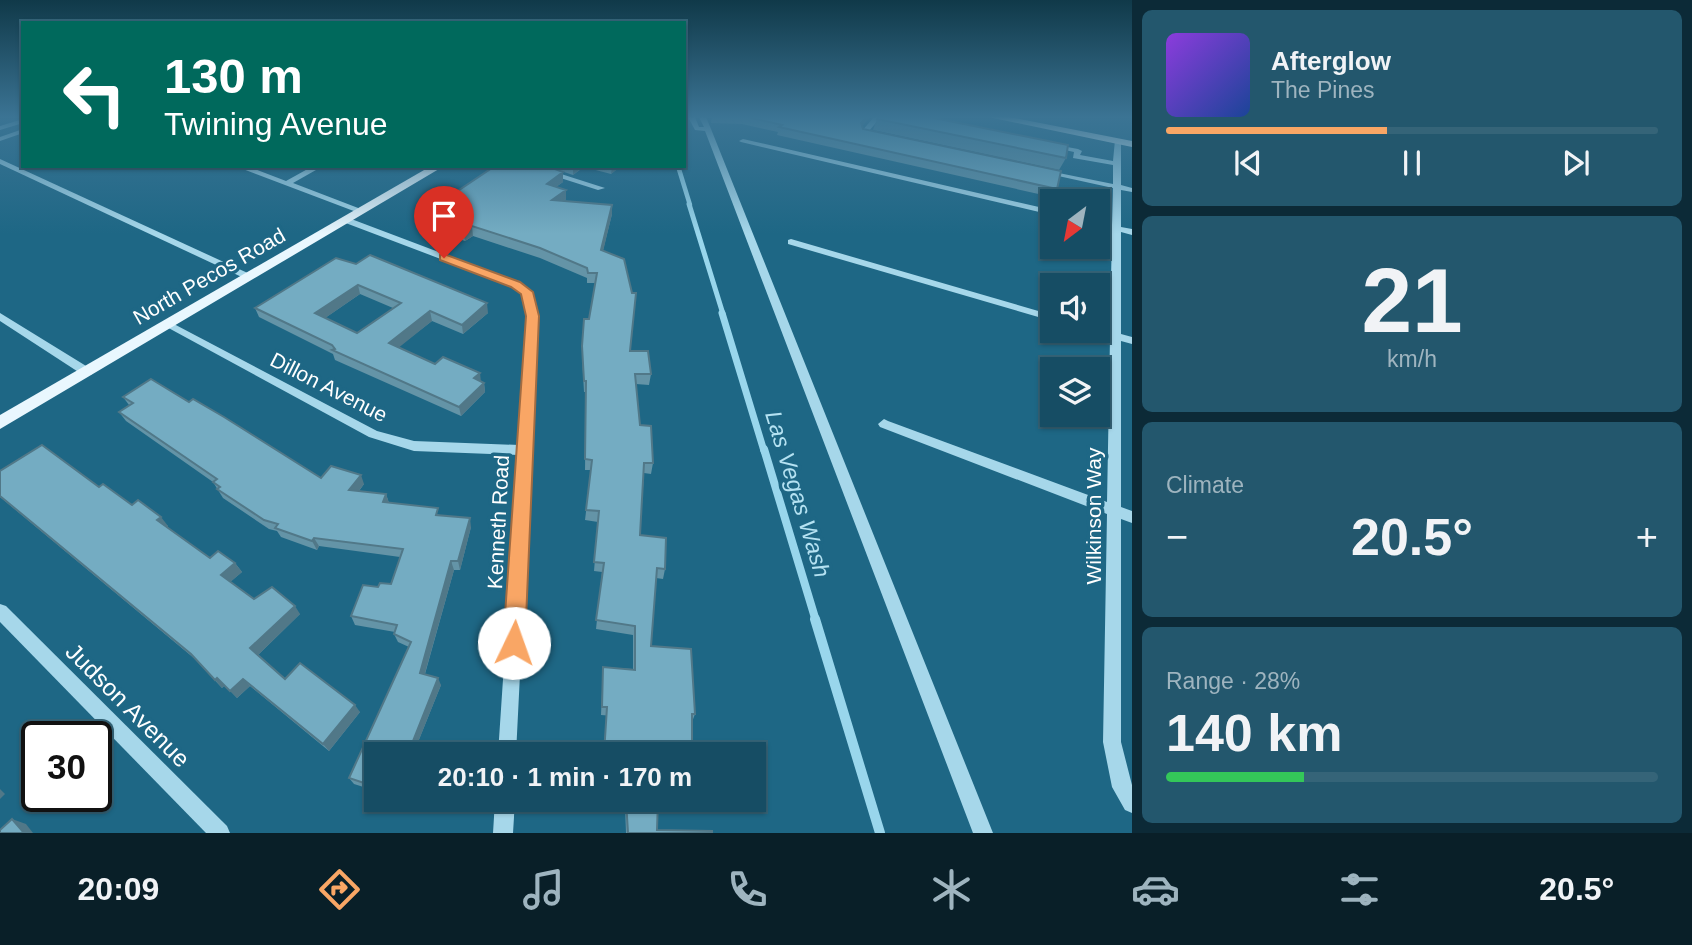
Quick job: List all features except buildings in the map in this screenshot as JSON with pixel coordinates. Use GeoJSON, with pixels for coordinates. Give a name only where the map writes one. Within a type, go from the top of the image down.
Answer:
{"type":"FeatureCollection","features":[{"type":"Feature","properties":{"kind":"main road","name":"North Pecos Road"},"geometry":{"type":"LineString","coordinates":[[0,423],[436,168]]}},
{"type":"Feature","properties":{"kind":"street"},"geometry":{"type":"LineString","coordinates":[[718,156],[984,833]]}},
{"type":"Feature","properties":{"kind":"street"},"geometry":{"type":"LineString","coordinates":[[807,156],[1040,210]]}},
{"type":"Feature","properties":{"kind":"street"},"geometry":{"type":"LineString","coordinates":[[1076,156],[1120,162]]}},
{"type":"Feature","properties":{"kind":"street","name":"Wilkinson Way"},"geometry":{"type":"LineString","coordinates":[[1119,156],[1116,228],[1112,742],[1122,787],[1132,803]]}},
{"type":"Feature","properties":{"kind":"street"},"geometry":{"type":"LineString","coordinates":[[1081,180],[1084,158]]}},
{"type":"Feature","properties":{"kind":"street"},"geometry":{"type":"LineString","coordinates":[[0,161],[249,277]]}},
{"type":"Feature","properties":{"kind":"street"},"geometry":{"type":"LineString","coordinates":[[244,168],[362,211]]}},
{"type":"Feature","properties":{"kind":"street"},"geometry":{"type":"LineString","coordinates":[[286,184],[315,168]]}},
{"type":"Feature","properties":{"kind":"street"},"geometry":{"type":"LineString","coordinates":[[534,168],[601,188]]}},
{"type":"Feature","properties":{"kind":"street"},"geometry":{"type":"LineString","coordinates":[[1040,171],[1132,190]]}},
{"type":"Feature","properties":{"kind":"street"},"geometry":{"type":"LineString","coordinates":[[346,220],[515,284],[527,292]]}},
{"type":"Feature","properties":{"kind":"street"},"geometry":{"type":"LineString","coordinates":[[1110,227],[1132,232]]}},
{"type":"Feature","properties":{"kind":"street"},"geometry":{"type":"LineString","coordinates":[[791,242],[1040,315]]}},
{"type":"Feature","properties":{"kind":"street","name":"Kenneth Road"},"geometry":{"type":"LineString","coordinates":[[509,742],[533,316],[527,292]]}},
{"type":"Feature","properties":{"kind":"street"},"geometry":{"type":"LineString","coordinates":[[0,316],[87,372]]}},
{"type":"Feature","properties":{"kind":"street","name":"Dillon Avenue"},"geometry":{"type":"LineString","coordinates":[[168,325],[373,435],[414,446],[525,450]]}},
{"type":"Feature","properties":{"kind":"street"},"geometry":{"type":"LineString","coordinates":[[1110,335],[1132,341]]}},
{"type":"Feature","properties":{"kind":"street"},"geometry":{"type":"LineString","coordinates":[[884,424],[1132,517]]}},
{"type":"Feature","properties":{"kind":"street","name":"Judson Avenue"},"geometry":{"type":"LineString","coordinates":[[0,611],[220,833]]}},
{"type":"Feature","properties":{"kind":"street"},"geometry":{"type":"LineString","coordinates":[[503,833],[504,812]]}},
{"type":"Feature","properties":{"kind":"waterway","name":"Las Vegas Wash"},"geometry":{"type":"LineString","coordinates":[[679,168],[690,205]]}},
{"type":"Feature","properties":{"kind":"waterway","name":"Las Vegas Wash"},"geometry":{"type":"LineString","coordinates":[[689,204],[723,314]]}},
{"type":"Feature","properties":{"kind":"waterway","name":"Las Vegas Wash"},"geometry":{"type":"LineString","coordinates":[[722,313],[764,451]]}},
{"type":"Feature","properties":{"kind":"waterway","name":"Las Vegas Wash"},"geometry":{"type":"LineString","coordinates":[[764,449],[816,621]]}},
{"type":"Feature","properties":{"kind":"waterway","name":"Las Vegas Wash"},"geometry":{"type":"LineString","coordinates":[[815,619],[880,833]]}},
{"type":"Feature","properties":{"kind":"route"},"geometry":{"type":"LineString","coordinates":[[444,258],[515,284],[527,292],[533,316],[514,643]]}}]}
